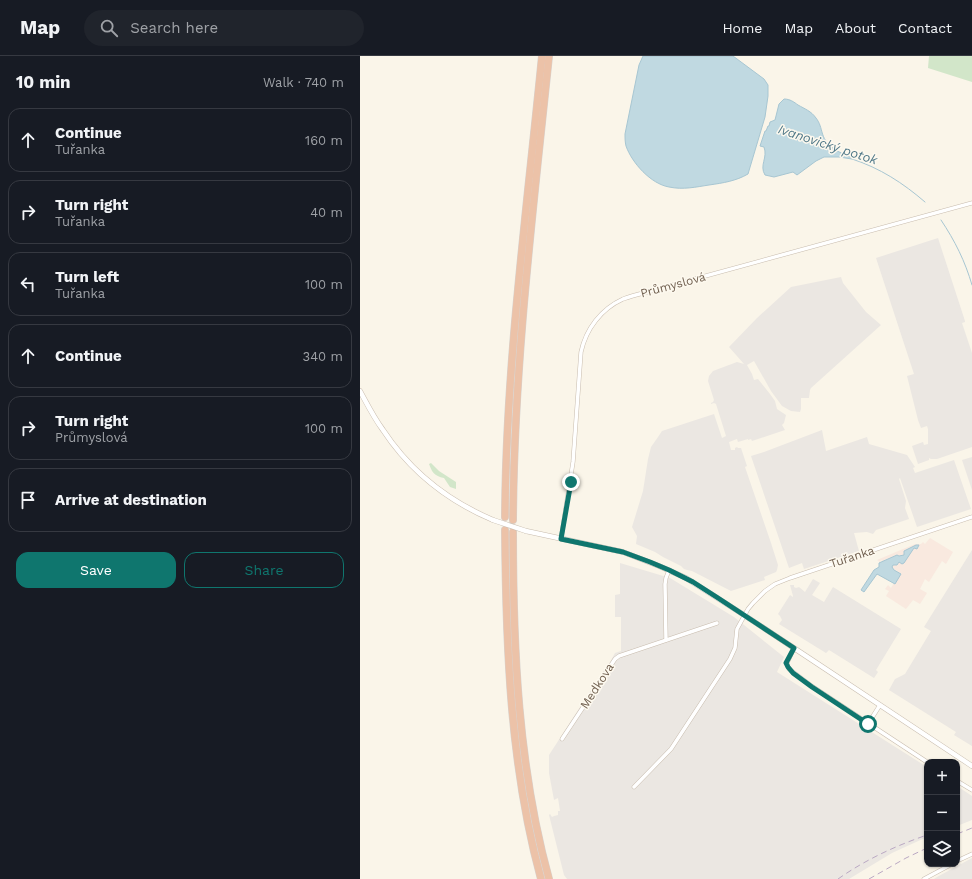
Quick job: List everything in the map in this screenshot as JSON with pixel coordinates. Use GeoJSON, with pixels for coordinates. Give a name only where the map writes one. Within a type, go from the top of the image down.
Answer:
{"type":"FeatureCollection","features":[{"type":"Feature","properties":{"kind":"highway"},"geometry":{"type":"LineString","coordinates":[[538,56],[538,93]]}},
{"type":"Feature","properties":{"kind":"highway"},"geometry":{"type":"LineString","coordinates":[[505,517],[506,466],[515,317],[542,56]]}},
{"type":"Feature","properties":{"kind":"highway"},"geometry":{"type":"LineString","coordinates":[[513,520],[515,431],[524,311],[549,56]]}},
{"type":"Feature","properties":{"kind":"highway"},"geometry":{"type":"LineString","coordinates":[[505,530],[507,626],[515,736],[525,804],[541,879]]}},
{"type":"Feature","properties":{"kind":"highway"},"geometry":{"type":"LineString","coordinates":[[513,532],[515,625],[523,740],[532,803],[549,879]]}},
{"type":"Feature","properties":{"kind":"street","name":"Průmyslová"},"geometry":{"type":"LineString","coordinates":[[561,539],[573,462],[581,352],[584,341],[590,329],[604,312],[623,299],[972,204]]}},
{"type":"Feature","properties":{"kind":"street"},"geometry":{"type":"LineString","coordinates":[[360,391],[389,439],[408,462],[440,491],[457,502],[493,520],[526,531],[623,552],[669,570],[693,582],[972,766]]}},
{"type":"Feature","properties":{"kind":"street","name":"Tuřanka"},"geometry":{"type":"LineString","coordinates":[[634,787],[672,749],[730,659],[734,648],[737,629],[744,615],[765,591],[779,582],[972,518]]}},
{"type":"Feature","properties":{"kind":"street"},"geometry":{"type":"LineString","coordinates":[[666,640],[665,584],[669,570]]}},
{"type":"Feature","properties":{"kind":"street","name":"Medkova"},"geometry":{"type":"LineString","coordinates":[[562,740],[615,659],[619,656],[717,623]]}},
{"type":"Feature","properties":{"kind":"street"},"geometry":{"type":"LineString","coordinates":[[794,648],[786,663],[789,670],[812,687],[924,760]]}},
{"type":"Feature","properties":{"kind":"street"},"geometry":{"type":"LineString","coordinates":[[868,724],[880,705]]}},
{"type":"Feature","properties":{"kind":"street"},"geometry":{"type":"LineString","coordinates":[[960,783],[972,790]]}},
{"type":"Feature","properties":{"kind":"street"},"geometry":{"type":"LineString","coordinates":[[960,860],[972,854]]}},
{"type":"Feature","properties":{"kind":"street"},"geometry":{"type":"LineString","coordinates":[[924,879],[946,867]]}},
{"type":"Feature","properties":{"kind":"shaded area"},"geometry":{"type":"Polygon","coordinates":[[[938,238],[965,321],[962,323],[972,353],[972,447],[937,459],[929,458],[929,460],[918,464],[912,446],[923,442],[924,445],[928,444],[928,429],[927,426],[921,428],[918,420],[907,376],[914,374],[876,258],[938,238]]]}},
{"type":"Feature","properties":{"kind":"shaded area"},"geometry":{"type":"Polygon","coordinates":[[[841,277],[843,283],[866,312],[881,325],[811,388],[809,398],[801,398],[800,412],[791,411],[782,406],[771,391],[754,361],[747,365],[754,380],[758,379],[775,401],[777,409],[786,415],[782,425],[785,430],[752,441],[751,439],[748,439],[738,442],[737,439],[729,442],[731,450],[735,450],[737,447],[741,448],[747,466],[745,467],[778,565],[776,572],[764,577],[765,580],[731,591],[692,571],[684,569],[655,552],[636,544],[637,536],[632,527],[643,491],[651,447],[662,431],[714,414],[722,438],[726,436],[716,404],[711,404],[714,400],[708,381],[709,376],[713,371],[737,362],[744,364],[729,347],[757,318],[791,287],[841,277]]]}},
{"type":"Feature","properties":{"kind":"shaded area"},"geometry":{"type":"Polygon","coordinates":[[[822,430],[826,451],[867,437],[869,444],[907,455],[915,467],[913,468],[915,473],[954,460],[971,509],[917,527],[900,478],[899,479],[906,501],[905,508],[909,519],[876,530],[873,534],[867,532],[854,533],[859,551],[804,569],[802,563],[789,568],[751,456],[822,430]]]}},
{"type":"Feature","properties":{"kind":"shaded area"},"geometry":{"type":"Polygon","coordinates":[[[972,457],[972,490],[962,460],[972,457]]]}},
{"type":"Feature","properties":{"kind":"shaded area"},"geometry":{"type":"Polygon","coordinates":[[[930,538],[953,552],[946,564],[942,561],[929,582],[925,579],[920,589],[927,593],[920,604],[913,600],[906,609],[886,596],[889,591],[885,589],[888,585],[891,588],[900,573],[881,560],[880,562],[877,560],[915,544],[921,544],[923,542],[925,544],[930,538]]]}},
{"type":"Feature","properties":{"kind":"shaded area"},"geometry":{"type":"Polygon","coordinates":[[[972,550],[972,746],[954,735],[956,732],[889,690],[895,679],[905,674],[931,631],[924,627],[972,550]]]}},
{"type":"Feature","properties":{"kind":"shaded area"},"geometry":{"type":"Polygon","coordinates":[[[620,563],[670,578],[734,617],[784,657],[777,672],[924,765],[924,838],[892,853],[849,879],[567,879],[564,875],[549,815],[550,814],[552,817],[558,815],[558,811],[560,811],[558,798],[554,800],[549,773],[549,755],[615,653],[621,651],[621,617],[615,617],[615,595],[620,594],[620,563]]]}},
{"type":"Feature","properties":{"kind":"shaded area"},"geometry":{"type":"Polygon","coordinates":[[[813,579],[820,583],[812,595],[824,602],[833,587],[901,629],[876,670],[878,672],[874,678],[829,650],[826,653],[779,624],[782,620],[778,614],[790,595],[793,597],[790,585],[794,585],[796,588],[799,587],[805,592],[813,579]]]}},
{"type":"Feature","properties":{"kind":"shaded area"},"geometry":{"type":"Polygon","coordinates":[[[960,788],[972,796],[972,820],[960,825],[960,788]]]}},
{"type":"Feature","properties":{"kind":"shaded area"},"geometry":{"type":"Polygon","coordinates":[[[972,858],[972,879],[934,879],[955,867],[960,867],[960,865],[972,858]]]}},
{"type":"Feature","properties":{"kind":"green space"},"geometry":{"type":"Polygon","coordinates":[[[929,56],[972,56],[972,82],[928,68],[929,56]]]}},
{"type":"Feature","properties":{"kind":"green space"},"geometry":{"type":"Polygon","coordinates":[[[431,463],[439,471],[456,482],[456,489],[450,487],[444,478],[434,473],[429,464],[431,463]]]}},
{"type":"Feature","properties":{"kind":"water"},"geometry":{"type":"Polygon","coordinates":[[[643,56],[733,56],[764,79],[768,85],[765,117],[748,174],[724,182],[689,188],[674,188],[656,182],[637,166],[626,146],[625,134],[639,65],[643,56]]]}},
{"type":"Feature","properties":{"kind":"water"},"geometry":{"type":"Polygon","coordinates":[[[784,99],[792,101],[808,110],[816,118],[824,137],[833,149],[852,159],[824,157],[797,175],[793,172],[774,177],[765,175],[763,168],[765,151],[764,147],[760,146],[765,131],[770,122],[775,120],[779,104],[784,99]]]}},
{"type":"Feature","properties":{"kind":"water"},"geometry":{"type":"Polygon","coordinates":[[[919,545],[917,549],[914,548],[904,563],[902,564],[899,562],[897,565],[893,565],[892,567],[894,570],[901,574],[895,584],[877,574],[864,592],[861,590],[874,570],[879,567],[879,563],[897,555],[904,555],[904,551],[919,545]]]}},
{"type":"Feature","properties":{"kind":"waterway","name":"Ivanovický potok"},"geometry":{"type":"LineString","coordinates":[[852,159],[891,177],[925,202]]}},
{"type":"Feature","properties":{"kind":"waterway","name":"Ivanovický potok"},"geometry":{"type":"LineString","coordinates":[[941,220],[959,251],[972,285]]}},
{"type":"Feature","properties":{"kind":"railway"},"geometry":{"type":"LineString","coordinates":[[960,833],[972,828]]}},
{"type":"Feature","properties":{"kind":"railway"},"geometry":{"type":"LineString","coordinates":[[838,879],[881,854],[924,836]]}},
{"type":"Feature","properties":{"kind":"railway"},"geometry":{"type":"LineString","coordinates":[[869,879],[924,849]]}},
{"type":"Feature","properties":{"kind":"route"},"geometry":{"type":"LineString","coordinates":[[571,482],[561,539],[632,555],[660,566],[693,582],[794,648],[786,663],[789,670],[868,724]]}}]}
